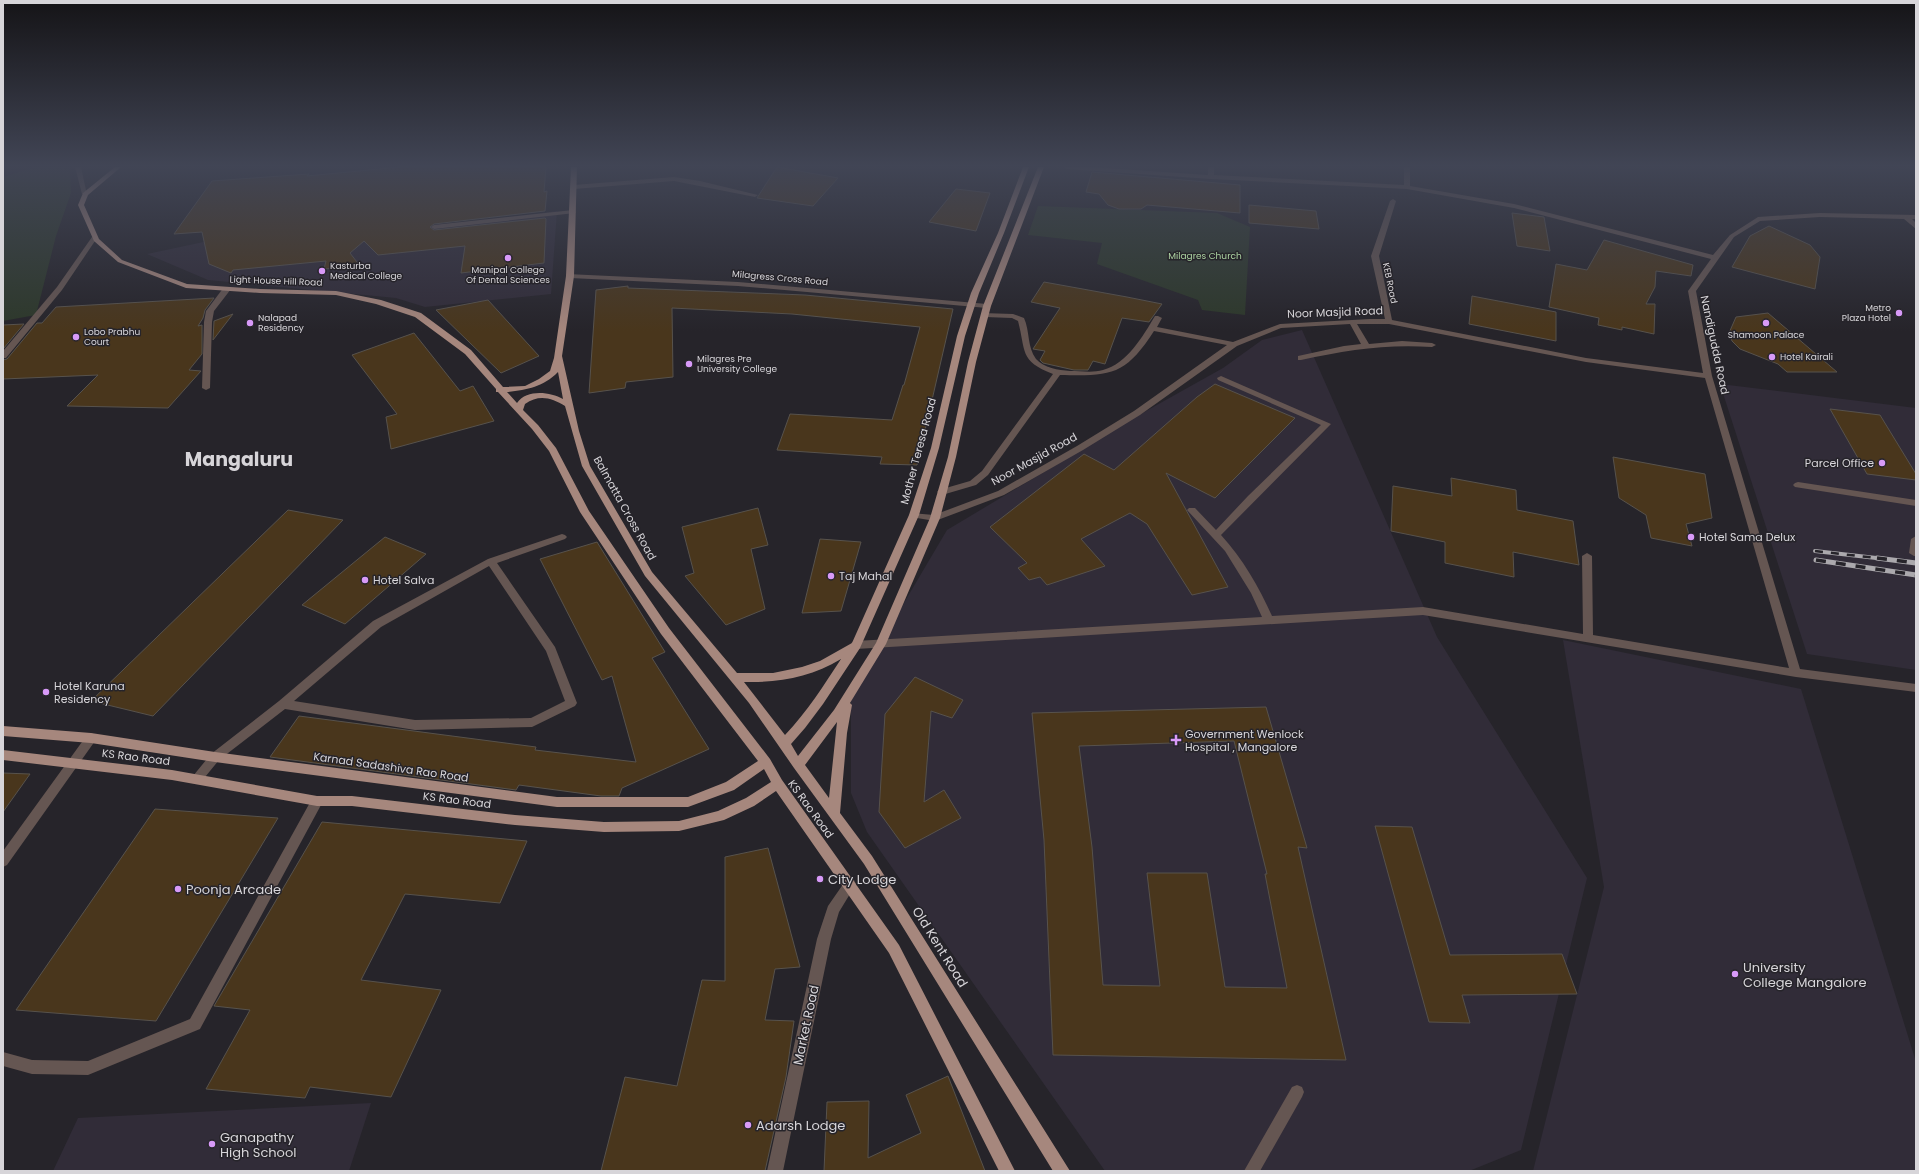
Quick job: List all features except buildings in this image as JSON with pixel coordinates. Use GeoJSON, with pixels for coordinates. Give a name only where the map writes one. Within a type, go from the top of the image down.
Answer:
{"type":"FeatureCollection","features":[{"type":"Feature","properties":{"kind":"main road","name":"Light House Hill Road"},"geometry":{"type":"LineString","coordinates":[[88,222],[94,238],[120,261],[186,286],[336,293],[378,302],[418,315],[468,352],[499,390],[536,427],[553,450],[585,512],[661,625],[766,762],[778,784]]}},
{"type":"Feature","properties":{"kind":"main road","name":"Balmatta Cross Road"},"geometry":{"type":"LineString","coordinates":[[573,222],[570,276],[558,356],[586,466],[648,574],[753,700],[784,743]]}},
{"type":"Feature","properties":{"kind":"main road","name":"Mother Teresa Road"},"geometry":{"type":"LineString","coordinates":[[784,743],[815,707],[856,645],[914,515],[935,448],[961,336],[971,305],[1004,222]]}},
{"type":"Feature","properties":{"kind":"main road"},"geometry":{"type":"LineString","coordinates":[[798,765],[838,714],[881,644],[935,518],[952,457],[972,362],[986,310],[1021,222]]}},
{"type":"Feature","properties":{"kind":"main road"},"geometry":{"type":"LineString","coordinates":[[499,390],[528,388],[542,381],[554,372],[558,356]]}},
{"type":"Feature","properties":{"kind":"main road"},"geometry":{"type":"LineString","coordinates":[[519,411],[519,405],[522,401],[541,395],[554,397],[570,405]]}},
{"type":"Feature","properties":{"kind":"main road"},"geometry":{"type":"LineString","coordinates":[[733,677],[757,679],[791,675],[814,668],[856,645]]}},
{"type":"Feature","properties":{"kind":"main road"},"geometry":{"type":"LineString","coordinates":[[834,813],[842,732],[847,699]]}},
{"type":"Feature","properties":{"kind":"main road","name":"Karnad Sadashiva Rao Road"},"geometry":{"type":"LineString","coordinates":[[3,731],[91,738],[556,802],[688,802],[730,786],[766,762]]}},
{"type":"Feature","properties":{"kind":"main road","name":"Old Kent Road"},"geometry":{"type":"LineString","coordinates":[[784,743],[798,765],[868,860],[1062,1171]]}},
{"type":"Feature","properties":{"kind":"main road","name":"KS Rao Road"},"geometry":{"type":"LineString","coordinates":[[3,755],[196,779],[317,801],[352,801],[515,820],[597,826],[679,826],[720,816],[750,802],[778,784],[850,884],[894,949],[1007,1171]]}},
{"type":"Feature","properties":{"kind":"street"},"geometry":{"type":"LineString","coordinates":[[434,227],[482,222]]}},
{"type":"Feature","properties":{"kind":"street","name":"KEB Road"},"geometry":{"type":"LineString","coordinates":[[1386,222],[1375,256],[1389,322]]}},
{"type":"Feature","properties":{"kind":"street"},"geometry":{"type":"LineString","coordinates":[[1575,222],[1715,258]]}},
{"type":"Feature","properties":{"kind":"street","name":"Nandigudda Road"},"geometry":{"type":"LineString","coordinates":[[1754,222],[1732,236],[1692,291],[1708,376],[1796,673]]}},
{"type":"Feature","properties":{"kind":"street"},"geometry":{"type":"LineString","coordinates":[[3,356],[41,312],[77,264],[82,252],[94,238]]}},
{"type":"Feature","properties":{"kind":"street","name":"Milagress Cross Road"},"geometry":{"type":"LineString","coordinates":[[570,276],[738,284],[971,305],[1013,316],[1022,320],[1025,330],[1026,347],[1035,362],[1058,373]]}},
{"type":"Feature","properties":{"kind":"street"},"geometry":{"type":"LineString","coordinates":[[206,388],[210,311],[226,289]]}},
{"type":"Feature","properties":{"kind":"street"},"geometry":{"type":"LineString","coordinates":[[942,492],[973,483],[985,473],[1058,373],[1106,372],[1132,354],[1158,318]]}},
{"type":"Feature","properties":{"kind":"street"},"geometry":{"type":"LineString","coordinates":[[1352,322],[1367,346]]}},
{"type":"Feature","properties":{"kind":"street","name":"Noor Masjid Road"},"geometry":{"type":"LineString","coordinates":[[914,515],[935,518],[1001,493],[1080,448],[1137,413],[1234,344],[1280,326],[1352,322],[1389,322],[1586,360],[1708,376]]}},
{"type":"Feature","properties":{"kind":"street"},"geometry":{"type":"LineString","coordinates":[[1152,328],[1234,344]]}},
{"type":"Feature","properties":{"kind":"street"},"geometry":{"type":"LineString","coordinates":[[1301,358],[1344,348],[1402,344],[1432,345]]}},
{"type":"Feature","properties":{"kind":"street"},"geometry":{"type":"LineString","coordinates":[[1215,536],[1251,498],[1327,424],[1221,378]]}},
{"type":"Feature","properties":{"kind":"street"},"geometry":{"type":"LineString","coordinates":[[1798,485],[1916,503]]}},
{"type":"Feature","properties":{"kind":"street"},"geometry":{"type":"LineString","coordinates":[[1192,510],[1228,549],[1256,592],[1270,620]]}},
{"type":"Feature","properties":{"kind":"street"},"geometry":{"type":"LineString","coordinates":[[196,779],[215,756],[283,704],[378,624],[491,561],[562,537]]}},
{"type":"Feature","properties":{"kind":"street"},"geometry":{"type":"LineString","coordinates":[[1914,553],[1916,539]]}},
{"type":"Feature","properties":{"kind":"street"},"geometry":{"type":"LineString","coordinates":[[1587,556],[1588,639]]}},
{"type":"Feature","properties":{"kind":"street"},"geometry":{"type":"LineString","coordinates":[[283,704],[415,725],[532,722],[571,703],[551,650],[491,561]]}},
{"type":"Feature","properties":{"kind":"street"},"geometry":{"type":"LineString","coordinates":[[856,645],[1423,611],[1796,673],[1916,688]]}},
{"type":"Feature","properties":{"kind":"street"},"geometry":{"type":"LineString","coordinates":[[3,862],[91,738]]}},
{"type":"Feature","properties":{"kind":"street"},"geometry":{"type":"LineString","coordinates":[[3,1059],[32,1067],[88,1068],[195,1024],[317,801]]}},
{"type":"Feature","properties":{"kind":"street","name":"Market Road"},"geometry":{"type":"LineString","coordinates":[[775,1171],[824,939],[833,910],[850,884]]}},
{"type":"Feature","properties":{"kind":"street"},"geometry":{"type":"LineString","coordinates":[[1252,1171],[1297,1092]]}},
{"type":"Feature","properties":{"kind":"shaded area","name":"Kasturba Medical College"},"geometry":{"type":"Polygon","coordinates":[[[470,222],[556,222],[551,294],[425,307],[396,298],[208,280],[147,254],[255,231],[276,238],[470,222]]]}},
{"type":"Feature","properties":{"kind":"shaded area","name":"Government Wenlock Hospital , Mangalore"},"geometry":{"type":"Polygon","coordinates":[[[1302,330],[1437,637],[1587,878],[1521,1150],[1469,1171],[1105,1171],[867,832],[851,793],[851,687],[898,613],[947,530],[1064,460],[1080,448],[1223,368],[1262,340],[1302,330]]]}},
{"type":"Feature","properties":{"kind":"shaded area"},"geometry":{"type":"Polygon","coordinates":[[[1720,384],[1916,408],[1916,670],[1807,654],[1720,384]]]}},
{"type":"Feature","properties":{"kind":"shaded area","name":"University College Mangalore"},"geometry":{"type":"Polygon","coordinates":[[[1563,640],[1801,689],[1916,1062],[1916,1171],[1533,1171],[1604,887],[1563,640]]]}},
{"type":"Feature","properties":{"kind":"shaded area","name":"Ganapathy High School"},"geometry":{"type":"Polygon","coordinates":[[[371,1103],[349,1171],[53,1171],[78,1118],[371,1103]]]}},
{"type":"Feature","properties":{"kind":"green space"},"geometry":{"type":"Polygon","coordinates":[[[3,222],[61,222],[36,315],[3,321],[3,222]]]}},
{"type":"Feature","properties":{"kind":"green space","name":"Milagres Church"},"geometry":{"type":"Polygon","coordinates":[[[1033,222],[1238,222],[1250,227],[1245,315],[1202,310],[1198,300],[1097,264],[1102,243],[1028,235],[1033,222]]]}},
{"type":"Feature","properties":{"kind":"railway"},"geometry":{"type":"LineString","coordinates":[[1815,551],[1883,559]]}},
{"type":"Feature","properties":{"kind":"railway"},"geometry":{"type":"LineString","coordinates":[[1877,558],[1883,559]]}},
{"type":"Feature","properties":{"kind":"railway"},"geometry":{"type":"LineString","coordinates":[[1883,559],[1916,563]]}},
{"type":"Feature","properties":{"kind":"railway"},"geometry":{"type":"LineString","coordinates":[[1816,560],[1916,575]]}},
{"type":"Feature","properties":{"kind":"place","name":"Manipal College Of Dental Sciences"},"geometry":{"type":"Point","coordinates":[508,258]}},
{"type":"Feature","properties":{"kind":"place","name":"Kasturba Medical College"},"geometry":{"type":"Point","coordinates":[322,271]}},
{"type":"Feature","properties":{"kind":"place","name":"Metro Plaza Hotel"},"geometry":{"type":"Point","coordinates":[1899,313]}},
{"type":"Feature","properties":{"kind":"place","name":"Nalapad Residency"},"geometry":{"type":"Point","coordinates":[250,323]}},
{"type":"Feature","properties":{"kind":"place","name":"Shamoon Palace"},"geometry":{"type":"Point","coordinates":[1766,323]}},
{"type":"Feature","properties":{"kind":"place","name":"Lobo Prabhu Court"},"geometry":{"type":"Point","coordinates":[76,337]}},
{"type":"Feature","properties":{"kind":"place","name":"Hotel Kairali"},"geometry":{"type":"Point","coordinates":[1772,357]}},
{"type":"Feature","properties":{"kind":"place","name":"Milagres Pre University College"},"geometry":{"type":"Point","coordinates":[689,364]}},
{"type":"Feature","properties":{"kind":"place","name":"Parcel Office"},"geometry":{"type":"Point","coordinates":[1882,463]}},
{"type":"Feature","properties":{"kind":"place","name":"Hotel Sama Delux"},"geometry":{"type":"Point","coordinates":[1691,537]}},
{"type":"Feature","properties":{"kind":"place","name":"Taj Mahal"},"geometry":{"type":"Point","coordinates":[831,576]}},
{"type":"Feature","properties":{"kind":"place","name":"Hotel Salva"},"geometry":{"type":"Point","coordinates":[365,580]}},
{"type":"Feature","properties":{"kind":"place","name":"Hotel Karuna Residency"},"geometry":{"type":"Point","coordinates":[46,692]}},
{"type":"Feature","properties":{"kind":"place","name":"Government Wenlock Hospital , Mangalore"},"geometry":{"type":"Point","coordinates":[1176,740]}},
{"type":"Feature","properties":{"kind":"place","name":"City Lodge"},"geometry":{"type":"Point","coordinates":[820,879]}},
{"type":"Feature","properties":{"kind":"place","name":"Poonja Arcade"},"geometry":{"type":"Point","coordinates":[178,889]}},
{"type":"Feature","properties":{"kind":"place","name":"University College Mangalore"},"geometry":{"type":"Point","coordinates":[1735,974]}},
{"type":"Feature","properties":{"kind":"place","name":"Adarsh Lodge"},"geometry":{"type":"Point","coordinates":[748,1125]}},
{"type":"Feature","properties":{"kind":"place","name":"Ganapathy High School"},"geometry":{"type":"Point","coordinates":[212,1144]}},
{"type":"Feature","properties":{"kind":"district","name":"Mangaluru"},"geometry":{"type":"Point","coordinates":[239,459]}}]}
